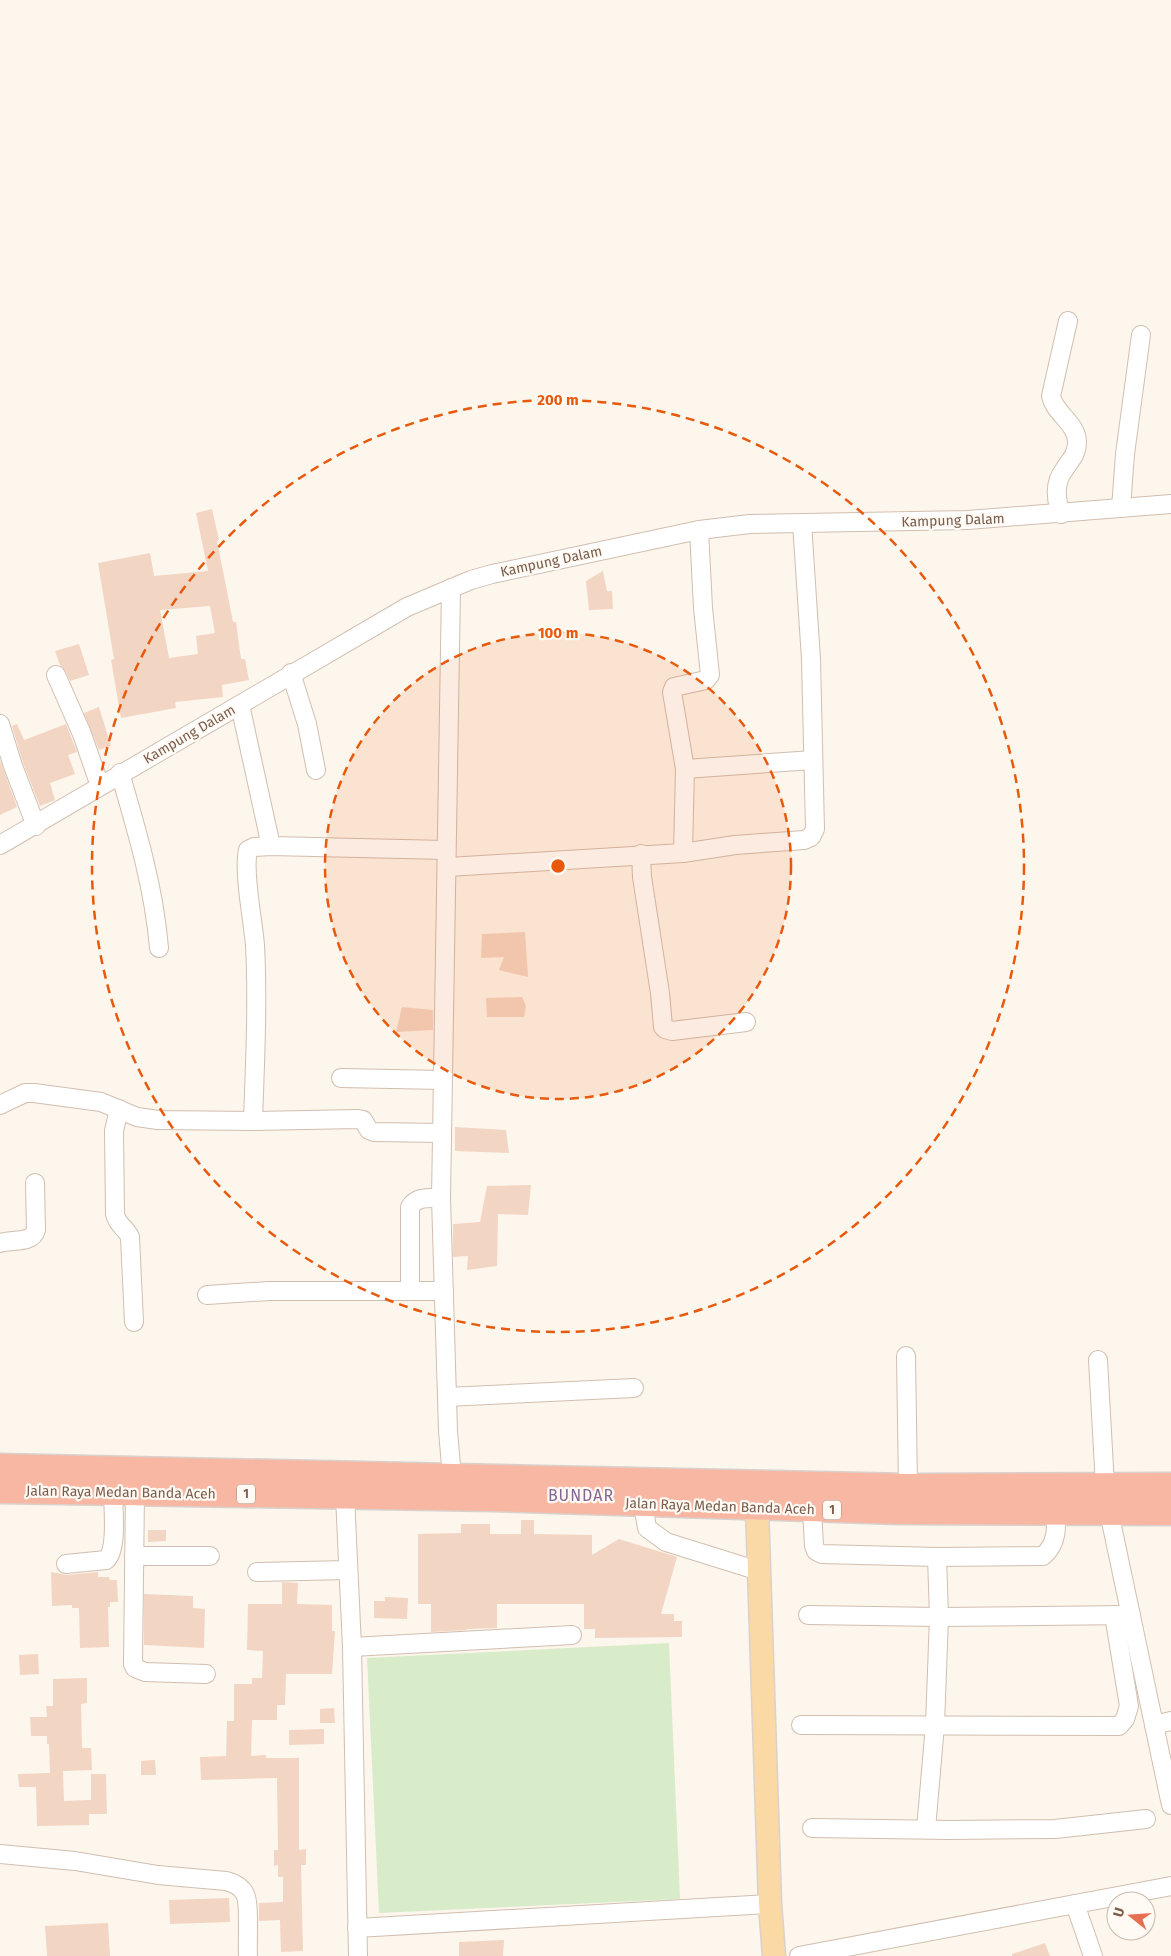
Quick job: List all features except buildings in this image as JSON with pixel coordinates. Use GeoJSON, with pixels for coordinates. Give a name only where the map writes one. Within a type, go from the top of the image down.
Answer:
{"type":"FeatureCollection","features":[{"type":"Feature","properties":{"kind":"highway","name":"Jalan Raya Medan Banda Aceh"},"geometry":{"type":"LineString","coordinates":[[0,1467],[452,1477],[643,1493],[757,1508],[899,1511],[1055,1499],[1105,1486],[1171,1486]]}},
{"type":"Feature","properties":{"kind":"highway","name":"Jalan Raya Medan Banda Aceh"},"geometry":{"type":"LineString","coordinates":[[0,1490],[492,1498],[908,1487],[1055,1499],[1109,1512],[1171,1512]]}},
{"type":"Feature","properties":{"kind":"main road"},"geometry":{"type":"LineString","coordinates":[[757,1508],[770,1904],[774,1956]]}},
{"type":"Feature","properties":{"kind":"street"},"geometry":{"type":"LineString","coordinates":[[1061,514],[1056,494],[1061,474],[1075,455],[1077,442],[1072,428],[1055,405],[1051,396],[1068,321]]}},
{"type":"Feature","properties":{"kind":"street"},"geometry":{"type":"LineString","coordinates":[[1121,508],[1125,454],[1141,335]]}},
{"type":"Feature","properties":{"kind":"street","name":"Kampung Dalam"},"geometry":{"type":"LineString","coordinates":[[0,845],[36,826],[120,773],[407,607],[451,588],[492,574],[699,530],[750,524],[968,520],[1171,504]]}},
{"type":"Feature","properties":{"kind":"street"},"geometry":{"type":"LineString","coordinates":[[253,1121],[257,1024],[255,945],[247,859],[250,848],[271,846],[447,858],[683,853],[735,845],[792,842],[811,837],[815,829],[812,659],[802,523]]}},
{"type":"Feature","properties":{"kind":"street"},"geometry":{"type":"LineString","coordinates":[[683,853],[685,769],[673,689],[676,686],[706,680],[710,675],[703,608],[699,530]]}},
{"type":"Feature","properties":{"kind":"street"},"geometry":{"type":"LineString","coordinates":[[451,588],[441,1198],[447,1397],[452,1477]]}},
{"type":"Feature","properties":{"kind":"street"},"geometry":{"type":"LineString","coordinates":[[292,673],[307,724],[316,770]]}},
{"type":"Feature","properties":{"kind":"street"},"geometry":{"type":"LineString","coordinates":[[56,676],[82,734],[100,786]]}},
{"type":"Feature","properties":{"kind":"street"},"geometry":{"type":"LineString","coordinates":[[240,705],[271,846]]}},
{"type":"Feature","properties":{"kind":"street"},"geometry":{"type":"LineString","coordinates":[[0,724],[13,766],[36,826]]}},
{"type":"Feature","properties":{"kind":"street"},"geometry":{"type":"LineString","coordinates":[[685,769],[813,760]]}},
{"type":"Feature","properties":{"kind":"street"},"geometry":{"type":"LineString","coordinates":[[120,773],[144,856],[154,900],[159,948]]}},
{"type":"Feature","properties":{"kind":"street"},"geometry":{"type":"LineString","coordinates":[[640,854],[660,993],[663,1027],[665,1030],[672,1031],[746,1022]]}},
{"type":"Feature","properties":{"kind":"street"},"geometry":{"type":"LineString","coordinates":[[342,1078],[442,1080]]}},
{"type":"Feature","properties":{"kind":"street"},"geometry":{"type":"LineString","coordinates":[[0,1105],[28,1093],[95,1100],[132,1116],[158,1120],[358,1119],[363,1120],[369,1130],[374,1132],[442,1134]]}},
{"type":"Feature","properties":{"kind":"street"},"geometry":{"type":"LineString","coordinates":[[119,1109],[114,1131],[115,1214],[118,1223],[130,1237],[134,1322]]}},
{"type":"Feature","properties":{"kind":"street"},"geometry":{"type":"LineString","coordinates":[[0,1243],[30,1238],[34,1235],[36,1230],[35,1183]]}},
{"type":"Feature","properties":{"kind":"street"},"geometry":{"type":"LineString","coordinates":[[410,1290],[410,1207],[414,1201],[419,1199],[441,1198]]}},
{"type":"Feature","properties":{"kind":"street"},"geometry":{"type":"LineString","coordinates":[[207,1295],[269,1291],[444,1290]]}},
{"type":"Feature","properties":{"kind":"street"},"geometry":{"type":"LineString","coordinates":[[906,1356],[908,1487]]}},
{"type":"Feature","properties":{"kind":"street"},"geometry":{"type":"LineString","coordinates":[[1098,1360],[1105,1486]]}},
{"type":"Feature","properties":{"kind":"street"},"geometry":{"type":"LineString","coordinates":[[447,1397],[634,1388]]}},
{"type":"Feature","properties":{"kind":"street"},"geometry":{"type":"LineString","coordinates":[[124,1492],[134,1556],[132,1659],[135,1668],[145,1672],[206,1674]]}},
{"type":"Feature","properties":{"kind":"street"},"geometry":{"type":"LineString","coordinates":[[66,1564],[106,1560],[109,1558],[124,1492]]}},
{"type":"Feature","properties":{"kind":"street"},"geometry":{"type":"LineString","coordinates":[[643,1493],[647,1528],[666,1542],[759,1571]]}},
{"type":"Feature","properties":{"kind":"street"},"geometry":{"type":"LineString","coordinates":[[345,1496],[352,1647],[358,1956]]}},
{"type":"Feature","properties":{"kind":"street"},"geometry":{"type":"LineString","coordinates":[[812,1509],[814,1546],[816,1551],[822,1554],[937,1557],[1043,1556],[1049,1551],[1055,1539],[1055,1499]]}},
{"type":"Feature","properties":{"kind":"street"},"geometry":{"type":"LineString","coordinates":[[801,1725],[1120,1726],[1125,1719],[1129,1706],[1122,1615],[1109,1512]]}},
{"type":"Feature","properties":{"kind":"street"},"geometry":{"type":"LineString","coordinates":[[134,1556],[210,1556]]}},
{"type":"Feature","properties":{"kind":"street"},"geometry":{"type":"LineString","coordinates":[[926,1829],[934,1725],[939,1618],[937,1557]]}},
{"type":"Feature","properties":{"kind":"street"},"geometry":{"type":"LineString","coordinates":[[257,1572],[348,1570]]}},
{"type":"Feature","properties":{"kind":"street"},"geometry":{"type":"LineString","coordinates":[[808,1615],[939,1618],[1122,1615]]}},
{"type":"Feature","properties":{"kind":"street"},"geometry":{"type":"LineString","coordinates":[[1122,1615],[1163,1723],[1171,1806]]}},
{"type":"Feature","properties":{"kind":"street"},"geometry":{"type":"LineString","coordinates":[[352,1647],[572,1636]]}},
{"type":"Feature","properties":{"kind":"street"},"geometry":{"type":"LineString","coordinates":[[812,1828],[1055,1828],[1146,1819]]}},
{"type":"Feature","properties":{"kind":"street"},"geometry":{"type":"LineString","coordinates":[[0,1854],[75,1861],[158,1875],[226,1880],[234,1883],[240,1887],[246,1898],[248,1956]]}},
{"type":"Feature","properties":{"kind":"street"},"geometry":{"type":"LineString","coordinates":[[799,1956],[1171,1886]]}},
{"type":"Feature","properties":{"kind":"street"},"geometry":{"type":"LineString","coordinates":[[357,1928],[770,1904]]}},
{"type":"Feature","properties":{"kind":"street"},"geometry":{"type":"LineString","coordinates":[[1076,1904],[1093,1956]]}},
{"type":"Feature","properties":{"kind":"green space"},"geometry":{"type":"Polygon","coordinates":[[[669,1643],[680,1899],[379,1913],[367,1658],[669,1643]]]}},
{"type":"Feature","properties":{"kind":"district","name":"BUNDAR"},"geometry":{"type":"Point","coordinates":[581,1495]}}]}
